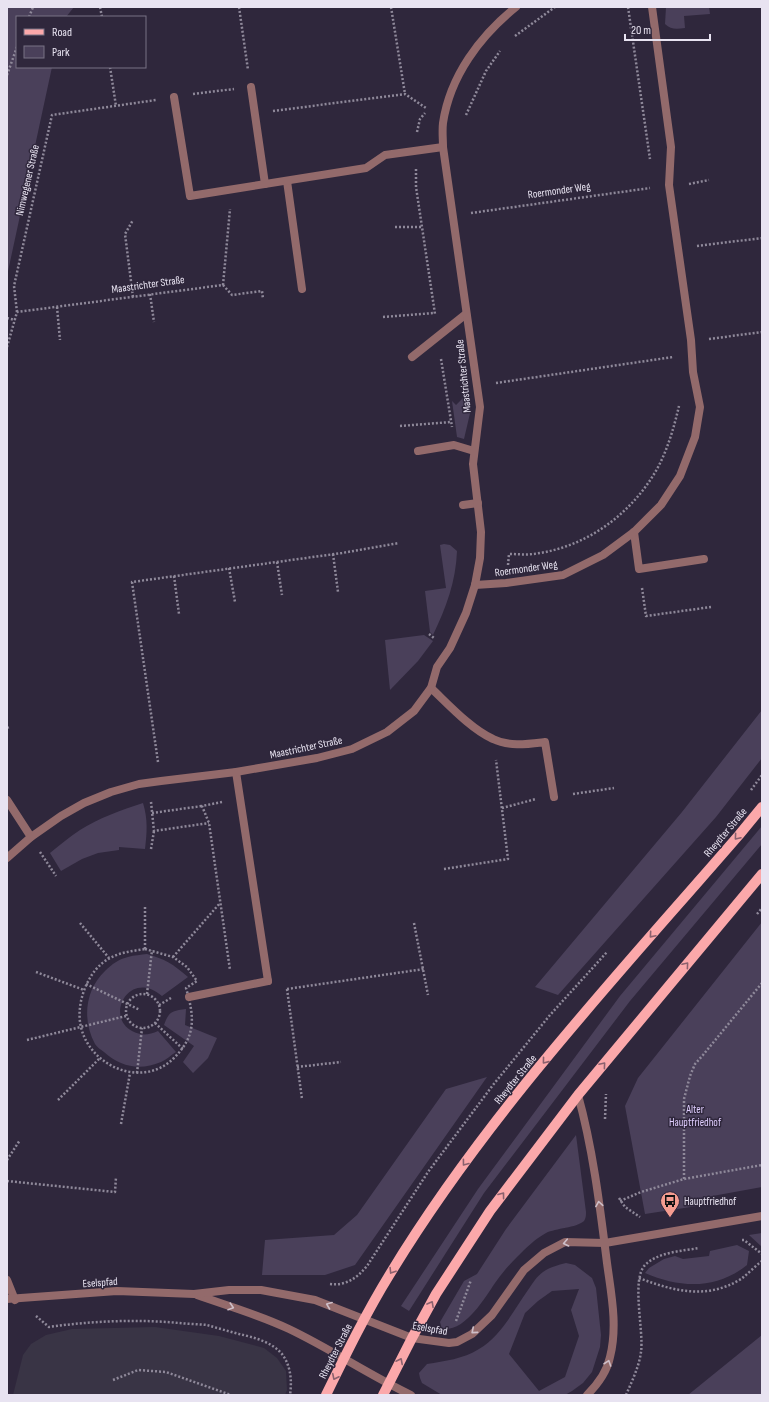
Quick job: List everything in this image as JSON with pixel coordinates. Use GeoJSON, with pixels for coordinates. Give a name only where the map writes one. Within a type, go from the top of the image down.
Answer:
{"type":"FeatureCollection","features":[{"type":"Feature","properties":{"kind":"main road","name":"Rheydter Straße"},"geometry":{"type":"LineString","coordinates":[[326,1395],[344,1358],[390,1274],[450,1182],[515,1097],[570,1030],[762,807]]}},
{"type":"Feature","properties":{"kind":"main road"},"geometry":{"type":"LineString","coordinates":[[383,1395],[436,1294],[490,1211],[578,1095],[762,874]]}},
{"type":"Feature","properties":{"kind":"street","name":"Maastrichter Straße"},"geometry":{"type":"LineString","coordinates":[[7,858],[31,837],[61,816],[112,792],[147,783],[236,772],[317,758],[352,749],[387,732],[414,711],[431,688],[437,667],[450,648],[466,613],[475,585],[480,558],[481,532],[473,464],[480,407],[452,216],[443,147],[443,124],[448,103],[456,81],[469,57],[487,34],[516,7]]}},
{"type":"Feature","properties":{"kind":"street","name":"Roermonder Weg"},"geometry":{"type":"LineString","coordinates":[[475,585],[506,583],[562,575],[603,555],[634,532],[660,506],[680,476],[695,437],[700,408],[693,372],[691,340],[669,185],[672,147],[652,7]]}},
{"type":"Feature","properties":{"kind":"street"},"geometry":{"type":"LineString","coordinates":[[251,87],[266,184]]}},
{"type":"Feature","properties":{"kind":"street"},"geometry":{"type":"LineString","coordinates":[[174,97],[190,196],[366,168],[385,155],[443,147]]}},
{"type":"Feature","properties":{"kind":"street"},"geometry":{"type":"LineString","coordinates":[[287,181],[302,289]]}},
{"type":"Feature","properties":{"kind":"street"},"geometry":{"type":"LineString","coordinates":[[412,357],[466,314]]}},
{"type":"Feature","properties":{"kind":"street"},"geometry":{"type":"LineString","coordinates":[[418,451],[454,445],[474,451]]}},
{"type":"Feature","properties":{"kind":"street"},"geometry":{"type":"LineString","coordinates":[[463,505],[478,503]]}},
{"type":"Feature","properties":{"kind":"street"},"geometry":{"type":"LineString","coordinates":[[634,532],[639,569],[704,559]]}},
{"type":"Feature","properties":{"kind":"street"},"geometry":{"type":"LineString","coordinates":[[431,688],[474,727],[493,739],[522,745],[545,742],[554,797]]}},
{"type":"Feature","properties":{"kind":"street"},"geometry":{"type":"LineString","coordinates":[[189,997],[268,981],[236,772]]}},
{"type":"Feature","properties":{"kind":"street"},"geometry":{"type":"LineString","coordinates":[[7,800],[31,837]]}},
{"type":"Feature","properties":{"kind":"street"},"geometry":{"type":"LineString","coordinates":[[578,1095],[584,1118],[612,1303],[613,1342],[610,1357],[605,1372],[597,1385],[587,1395]]}},
{"type":"Feature","properties":{"kind":"street","name":"Eselspfad"},"geometry":{"type":"LineString","coordinates":[[11,1299],[117,1291],[194,1294],[229,1290],[261,1290],[315,1300],[412,1338],[449,1343],[457,1342],[472,1334],[492,1315],[524,1270],[544,1253],[565,1242],[604,1243],[762,1216]]}},
{"type":"Feature","properties":{"kind":"street"},"geometry":{"type":"LineString","coordinates":[[7,1280],[11,1299]]}},
{"type":"Feature","properties":{"kind":"street","name":"Eselspfad"},"geometry":{"type":"LineString","coordinates":[[194,1294],[256,1315],[288,1328],[410,1395]]}},
{"type":"Feature","properties":{"kind":"path"},"geometry":{"type":"LineString","coordinates":[[239,7],[251,87]]}},
{"type":"Feature","properties":{"kind":"path"},"geometry":{"type":"LineString","coordinates":[[391,7],[405,94]]}},
{"type":"Feature","properties":{"kind":"path"},"geometry":{"type":"LineString","coordinates":[[510,40],[555,7]]}},
{"type":"Feature","properties":{"kind":"path"},"geometry":{"type":"LineString","coordinates":[[628,7],[650,164]]}},
{"type":"Feature","properties":{"kind":"path"},"geometry":{"type":"LineString","coordinates":[[465,117],[476,90],[486,71],[502,49]]}},
{"type":"Feature","properties":{"kind":"path"},"geometry":{"type":"LineString","coordinates":[[7,75],[16,50]]}},
{"type":"Feature","properties":{"kind":"path"},"geometry":{"type":"LineString","coordinates":[[110,68],[116,106]]}},
{"type":"Feature","properties":{"kind":"path","name":"Nimwegener Straße"},"geometry":{"type":"LineString","coordinates":[[17,312],[14,286],[52,115],[251,87]]}},
{"type":"Feature","properties":{"kind":"path"},"geometry":{"type":"LineString","coordinates":[[255,113],[405,94],[428,110]]}},
{"type":"Feature","properties":{"kind":"path"},"geometry":{"type":"LineString","coordinates":[[416,167],[416,187],[454,445]]}},
{"type":"Feature","properties":{"kind":"path"},"geometry":{"type":"LineString","coordinates":[[688,183],[709,180]]}},
{"type":"Feature","properties":{"kind":"path","name":"Roermonder Weg"},"geometry":{"type":"LineString","coordinates":[[452,216],[669,185]]}},
{"type":"Feature","properties":{"kind":"path"},"geometry":{"type":"LineString","coordinates":[[233,188],[223,285],[232,295],[262,291],[263,299]]}},
{"type":"Feature","properties":{"kind":"path"},"geometry":{"type":"LineString","coordinates":[[133,220],[126,234],[133,297]]}},
{"type":"Feature","properties":{"kind":"path"},"geometry":{"type":"LineString","coordinates":[[395,227],[422,227]]}},
{"type":"Feature","properties":{"kind":"path"},"geometry":{"type":"LineString","coordinates":[[678,248],[762,238]]}},
{"type":"Feature","properties":{"kind":"path","name":"Maastrichter Straße"},"geometry":{"type":"LineString","coordinates":[[17,312],[223,285]]}},
{"type":"Feature","properties":{"kind":"path"},"geometry":{"type":"LineString","coordinates":[[150,294],[154,322]]}},
{"type":"Feature","properties":{"kind":"path"},"geometry":{"type":"LineString","coordinates":[[57,307],[60,340]]}},
{"type":"Feature","properties":{"kind":"path"},"geometry":{"type":"LineString","coordinates":[[7,347],[17,312]]}},
{"type":"Feature","properties":{"kind":"path"},"geometry":{"type":"LineString","coordinates":[[383,317],[434,313]]}},
{"type":"Feature","properties":{"kind":"path"},"geometry":{"type":"LineString","coordinates":[[7,318],[15,320]]}},
{"type":"Feature","properties":{"kind":"path"},"geometry":{"type":"LineString","coordinates":[[691,340],[762,332]]}},
{"type":"Feature","properties":{"kind":"path"},"geometry":{"type":"LineString","coordinates":[[477,386],[692,354]]}},
{"type":"Feature","properties":{"kind":"path"},"geometry":{"type":"LineString","coordinates":[[509,554],[532,554],[572,545],[611,523],[641,492],[656,470],[667,449],[680,402]]}},
{"type":"Feature","properties":{"kind":"path"},"geometry":{"type":"LineString","coordinates":[[400,426],[451,422]]}},
{"type":"Feature","properties":{"kind":"path"},"geometry":{"type":"LineString","coordinates":[[161,781],[132,582],[333,554],[399,543]]}},
{"type":"Feature","properties":{"kind":"path"},"geometry":{"type":"LineString","coordinates":[[333,554],[338,592]]}},
{"type":"Feature","properties":{"kind":"path"},"geometry":{"type":"LineString","coordinates":[[276,562],[282,595]]}},
{"type":"Feature","properties":{"kind":"path"},"geometry":{"type":"LineString","coordinates":[[229,568],[235,602]]}},
{"type":"Feature","properties":{"kind":"path"},"geometry":{"type":"LineString","coordinates":[[639,569],[646,616],[711,607]]}},
{"type":"Feature","properties":{"kind":"path"},"geometry":{"type":"LineString","coordinates":[[174,576],[179,614]]}},
{"type":"Feature","properties":{"kind":"path"},"geometry":{"type":"LineString","coordinates":[[444,869],[508,859],[493,739]]}},
{"type":"Feature","properties":{"kind":"path"},"geometry":{"type":"LineString","coordinates":[[147,783],[154,831],[151,849]]}},
{"type":"Feature","properties":{"kind":"path"},"geometry":{"type":"LineString","coordinates":[[152,813],[202,806],[239,797]]}},
{"type":"Feature","properties":{"kind":"path"},"geometry":{"type":"LineString","coordinates":[[202,806],[209,823],[230,973]]}},
{"type":"Feature","properties":{"kind":"path"},"geometry":{"type":"LineString","coordinates":[[154,831],[209,823]]}},
{"type":"Feature","properties":{"kind":"path"},"geometry":{"type":"LineString","coordinates":[[31,837],[56,876]]}},
{"type":"Feature","properties":{"kind":"path"},"geometry":{"type":"LineString","coordinates":[[172,957],[220,903]]}},
{"type":"Feature","properties":{"kind":"path"},"geometry":{"type":"LineString","coordinates":[[145,906],[145,949]]}},
{"type":"Feature","properties":{"kind":"path"},"geometry":{"type":"LineString","coordinates":[[80,923],[109,958]]}},
{"type":"Feature","properties":{"kind":"path"},"geometry":{"type":"LineString","coordinates":[[414,923],[428,994]]}},
{"type":"Feature","properties":{"kind":"path"},"geometry":{"type":"LineString","coordinates":[[145,949],[172,957],[187,967],[197,981],[186,988],[193,1013],[191,1031],[183,1048],[170,1061],[155,1070],[130,1073],[113,1067],[100,1058],[88,1045],[81,1027],[80,1009],[86,984],[95,971],[109,958],[127,951],[145,949]]}},
{"type":"Feature","properties":{"kind":"path"},"geometry":{"type":"LineString","coordinates":[[147,994],[152,950]]}},
{"type":"Feature","properties":{"kind":"path"},"geometry":{"type":"LineString","coordinates":[[268,981],[287,989],[424,969]]}},
{"type":"Feature","properties":{"kind":"path"},"geometry":{"type":"LineString","coordinates":[[36,972],[84,990]]}},
{"type":"Feature","properties":{"kind":"path"},"geometry":{"type":"LineString","coordinates":[[684,1179],[684,1099],[690,1076],[695,1064],[762,983]]}},
{"type":"Feature","properties":{"kind":"path"},"geometry":{"type":"LineString","coordinates":[[86,984],[140,1010]]}},
{"type":"Feature","properties":{"kind":"path"},"geometry":{"type":"LineString","coordinates":[[287,989],[302,1099]]}},
{"type":"Feature","properties":{"kind":"path"},"geometry":{"type":"LineString","coordinates":[[147,994],[154,998],[159,1005],[160,1014],[155,1023],[150,1027],[135,1027],[126,1016],[127,1004],[133,997],[147,994]]}},
{"type":"Feature","properties":{"kind":"path"},"geometry":{"type":"LineString","coordinates":[[27,1040],[126,1016]]}},
{"type":"Feature","properties":{"kind":"path"},"geometry":{"type":"LineString","coordinates":[[329,1284],[337,1285],[346,1283],[357,1277],[367,1266],[428,1172],[493,1085],[550,1016]]}},
{"type":"Feature","properties":{"kind":"path"},"geometry":{"type":"LineString","coordinates":[[155,1023],[183,1048]]}},
{"type":"Feature","properties":{"kind":"path"},"geometry":{"type":"LineString","coordinates":[[137,1073],[142,1028]]}},
{"type":"Feature","properties":{"kind":"path"},"geometry":{"type":"LineString","coordinates":[[58,1100],[100,1058]]}},
{"type":"Feature","properties":{"kind":"path"},"geometry":{"type":"LineString","coordinates":[[297,1067],[341,1062]]}},
{"type":"Feature","properties":{"kind":"path"},"geometry":{"type":"LineString","coordinates":[[121,1124],[130,1073]]}},
{"type":"Feature","properties":{"kind":"path"},"geometry":{"type":"LineString","coordinates":[[606,1093],[606,1123]]}},
{"type":"Feature","properties":{"kind":"path"},"geometry":{"type":"LineString","coordinates":[[7,1160],[20,1140]]}},
{"type":"Feature","properties":{"kind":"path"},"geometry":{"type":"LineString","coordinates":[[620,1201],[641,1192],[684,1179],[762,1165]]}},
{"type":"Feature","properties":{"kind":"path"},"geometry":{"type":"LineString","coordinates":[[7,1181],[115,1192],[116,1177]]}},
{"type":"Feature","properties":{"kind":"path"},"geometry":{"type":"LineString","coordinates":[[618,1196],[625,1207],[632,1213],[643,1218]]}},
{"type":"Feature","properties":{"kind":"path"},"geometry":{"type":"LineString","coordinates":[[737,1241],[744,1240],[762,1254]]}},
{"type":"Feature","properties":{"kind":"path"},"geometry":{"type":"LineString","coordinates":[[626,1395],[641,1352],[641,1319],[638,1286],[641,1270],[645,1265],[660,1256],[706,1247]]}},
{"type":"Feature","properties":{"kind":"path"},"geometry":{"type":"LineString","coordinates":[[639,1278],[681,1291],[709,1291],[724,1287],[741,1278],[762,1261]]}},
{"type":"Feature","properties":{"kind":"path"},"geometry":{"type":"LineString","coordinates":[[454,1325],[474,1274]]}},
{"type":"Feature","properties":{"kind":"path"},"geometry":{"type":"LineString","coordinates":[[11,1299],[49,1327],[74,1323],[162,1321],[206,1325],[257,1338],[282,1354],[289,1368],[291,1380],[289,1395]]}},
{"type":"Feature","properties":{"kind":"path"},"geometry":{"type":"LineString","coordinates":[[113,1380],[138,1370],[166,1372],[231,1395]]}},
{"type":"Feature","properties":{"kind":"shaded area"},"geometry":{"type":"Polygon","coordinates":[[[155,1327],[219,1336],[264,1348],[277,1358],[286,1371],[287,1390],[285,1395],[13,1395],[23,1355],[31,1344],[46,1335],[72,1329],[155,1327]]]}},
{"type":"Feature","properties":{"kind":"green space"},"geometry":{"type":"Polygon","coordinates":[[[7,7],[74,7],[67,16],[16,16],[16,68],[52,68],[7,276],[7,7]]]}},
{"type":"Feature","properties":{"kind":"green space"},"geometry":{"type":"Polygon","coordinates":[[[666,7],[709,7],[710,14],[684,16],[685,28],[674,29],[665,24],[666,7]]]}},
{"type":"Feature","properties":{"kind":"green space"},"geometry":{"type":"Polygon","coordinates":[[[469,392],[471,409],[464,439],[457,437],[452,401],[456,405],[469,392]]]}},
{"type":"Feature","properties":{"kind":"green space"},"geometry":{"type":"Polygon","coordinates":[[[440,545],[450,545],[457,551],[455,573],[450,594],[433,635],[430,632],[425,591],[446,588],[440,545]]]}},
{"type":"Feature","properties":{"kind":"green space"},"geometry":{"type":"Polygon","coordinates":[[[424,635],[433,641],[418,661],[390,690],[385,640],[424,635]]]}},
{"type":"Feature","properties":{"kind":"green space"},"geometry":{"type":"Polygon","coordinates":[[[762,710],[762,758],[716,817],[558,995],[535,987],[682,812],[762,710]]]}},
{"type":"Feature","properties":{"kind":"green space"},"geometry":{"type":"Polygon","coordinates":[[[143,803],[147,826],[145,849],[119,847],[119,850],[98,853],[82,859],[61,871],[50,853],[72,835],[87,826],[127,808],[143,803]]]}},
{"type":"Feature","properties":{"kind":"green space"},"geometry":{"type":"Polygon","coordinates":[[[762,826],[762,844],[630,1001],[484,1193],[409,1311],[401,1306],[478,1189],[620,996],[762,826]]]}},
{"type":"Feature","properties":{"kind":"green space","name":"Alter Hauptfriedhof"},"geometry":{"type":"Polygon","coordinates":[[[762,922],[762,1187],[696,1199],[697,1206],[645,1214],[625,1106],[638,1078],[762,922]]]}},
{"type":"Feature","properties":{"kind":"green space"},"geometry":{"type":"Polygon","coordinates":[[[147,954],[169,962],[188,977],[162,996],[150,989],[140,988],[131,991],[124,997],[120,1015],[124,1024],[132,1031],[139,1034],[148,1034],[158,1031],[176,1052],[163,1061],[153,1065],[138,1067],[117,1061],[95,1044],[88,1025],[87,1015],[93,987],[105,971],[119,960],[147,954]]]}},
{"type":"Feature","properties":{"kind":"green space"},"geometry":{"type":"Polygon","coordinates":[[[186,1009],[185,1025],[217,1038],[208,1058],[193,1073],[183,1062],[194,1046],[164,1025],[169,1014],[177,1010],[186,1009]]]}},
{"type":"Feature","properties":{"kind":"green space"},"geometry":{"type":"Polygon","coordinates":[[[487,1077],[355,1265],[325,1275],[262,1275],[265,1240],[334,1235],[357,1215],[446,1089],[487,1077]]]}},
{"type":"Feature","properties":{"kind":"green space"},"geometry":{"type":"Polygon","coordinates":[[[576,1135],[586,1212],[586,1218],[584,1221],[576,1225],[550,1231],[538,1238],[508,1266],[473,1313],[466,1320],[450,1329],[442,1329],[440,1322],[464,1281],[477,1274],[506,1229],[576,1135]]]}},
{"type":"Feature","properties":{"kind":"green space"},"geometry":{"type":"Polygon","coordinates":[[[762,1233],[762,1247],[749,1235],[762,1233]]]}},
{"type":"Feature","properties":{"kind":"green space"},"geometry":{"type":"Polygon","coordinates":[[[737,1245],[749,1251],[747,1265],[723,1279],[698,1284],[684,1284],[671,1282],[645,1273],[649,1268],[664,1259],[675,1256],[683,1259],[709,1256],[710,1251],[737,1245]]]}},
{"type":"Feature","properties":{"kind":"green space"},"geometry":{"type":"Polygon","coordinates":[[[566,1263],[575,1265],[592,1278],[596,1288],[601,1335],[600,1347],[592,1372],[583,1383],[565,1395],[442,1395],[422,1383],[419,1373],[427,1364],[447,1361],[479,1349],[501,1330],[531,1285],[543,1272],[554,1266],[566,1263]],[[579,1289],[552,1291],[525,1313],[509,1354],[539,1391],[565,1377],[579,1336],[571,1310],[579,1289]]]}},
{"type":"Feature","properties":{"kind":"green space"},"geometry":{"type":"Polygon","coordinates":[[[762,1335],[762,1395],[688,1395],[762,1335]]]}},
{"type":"Feature","properties":{"kind":"place","name":"Hauptfriedhof"},"geometry":{"type":"Point","coordinates":[670,1218]}}]}
